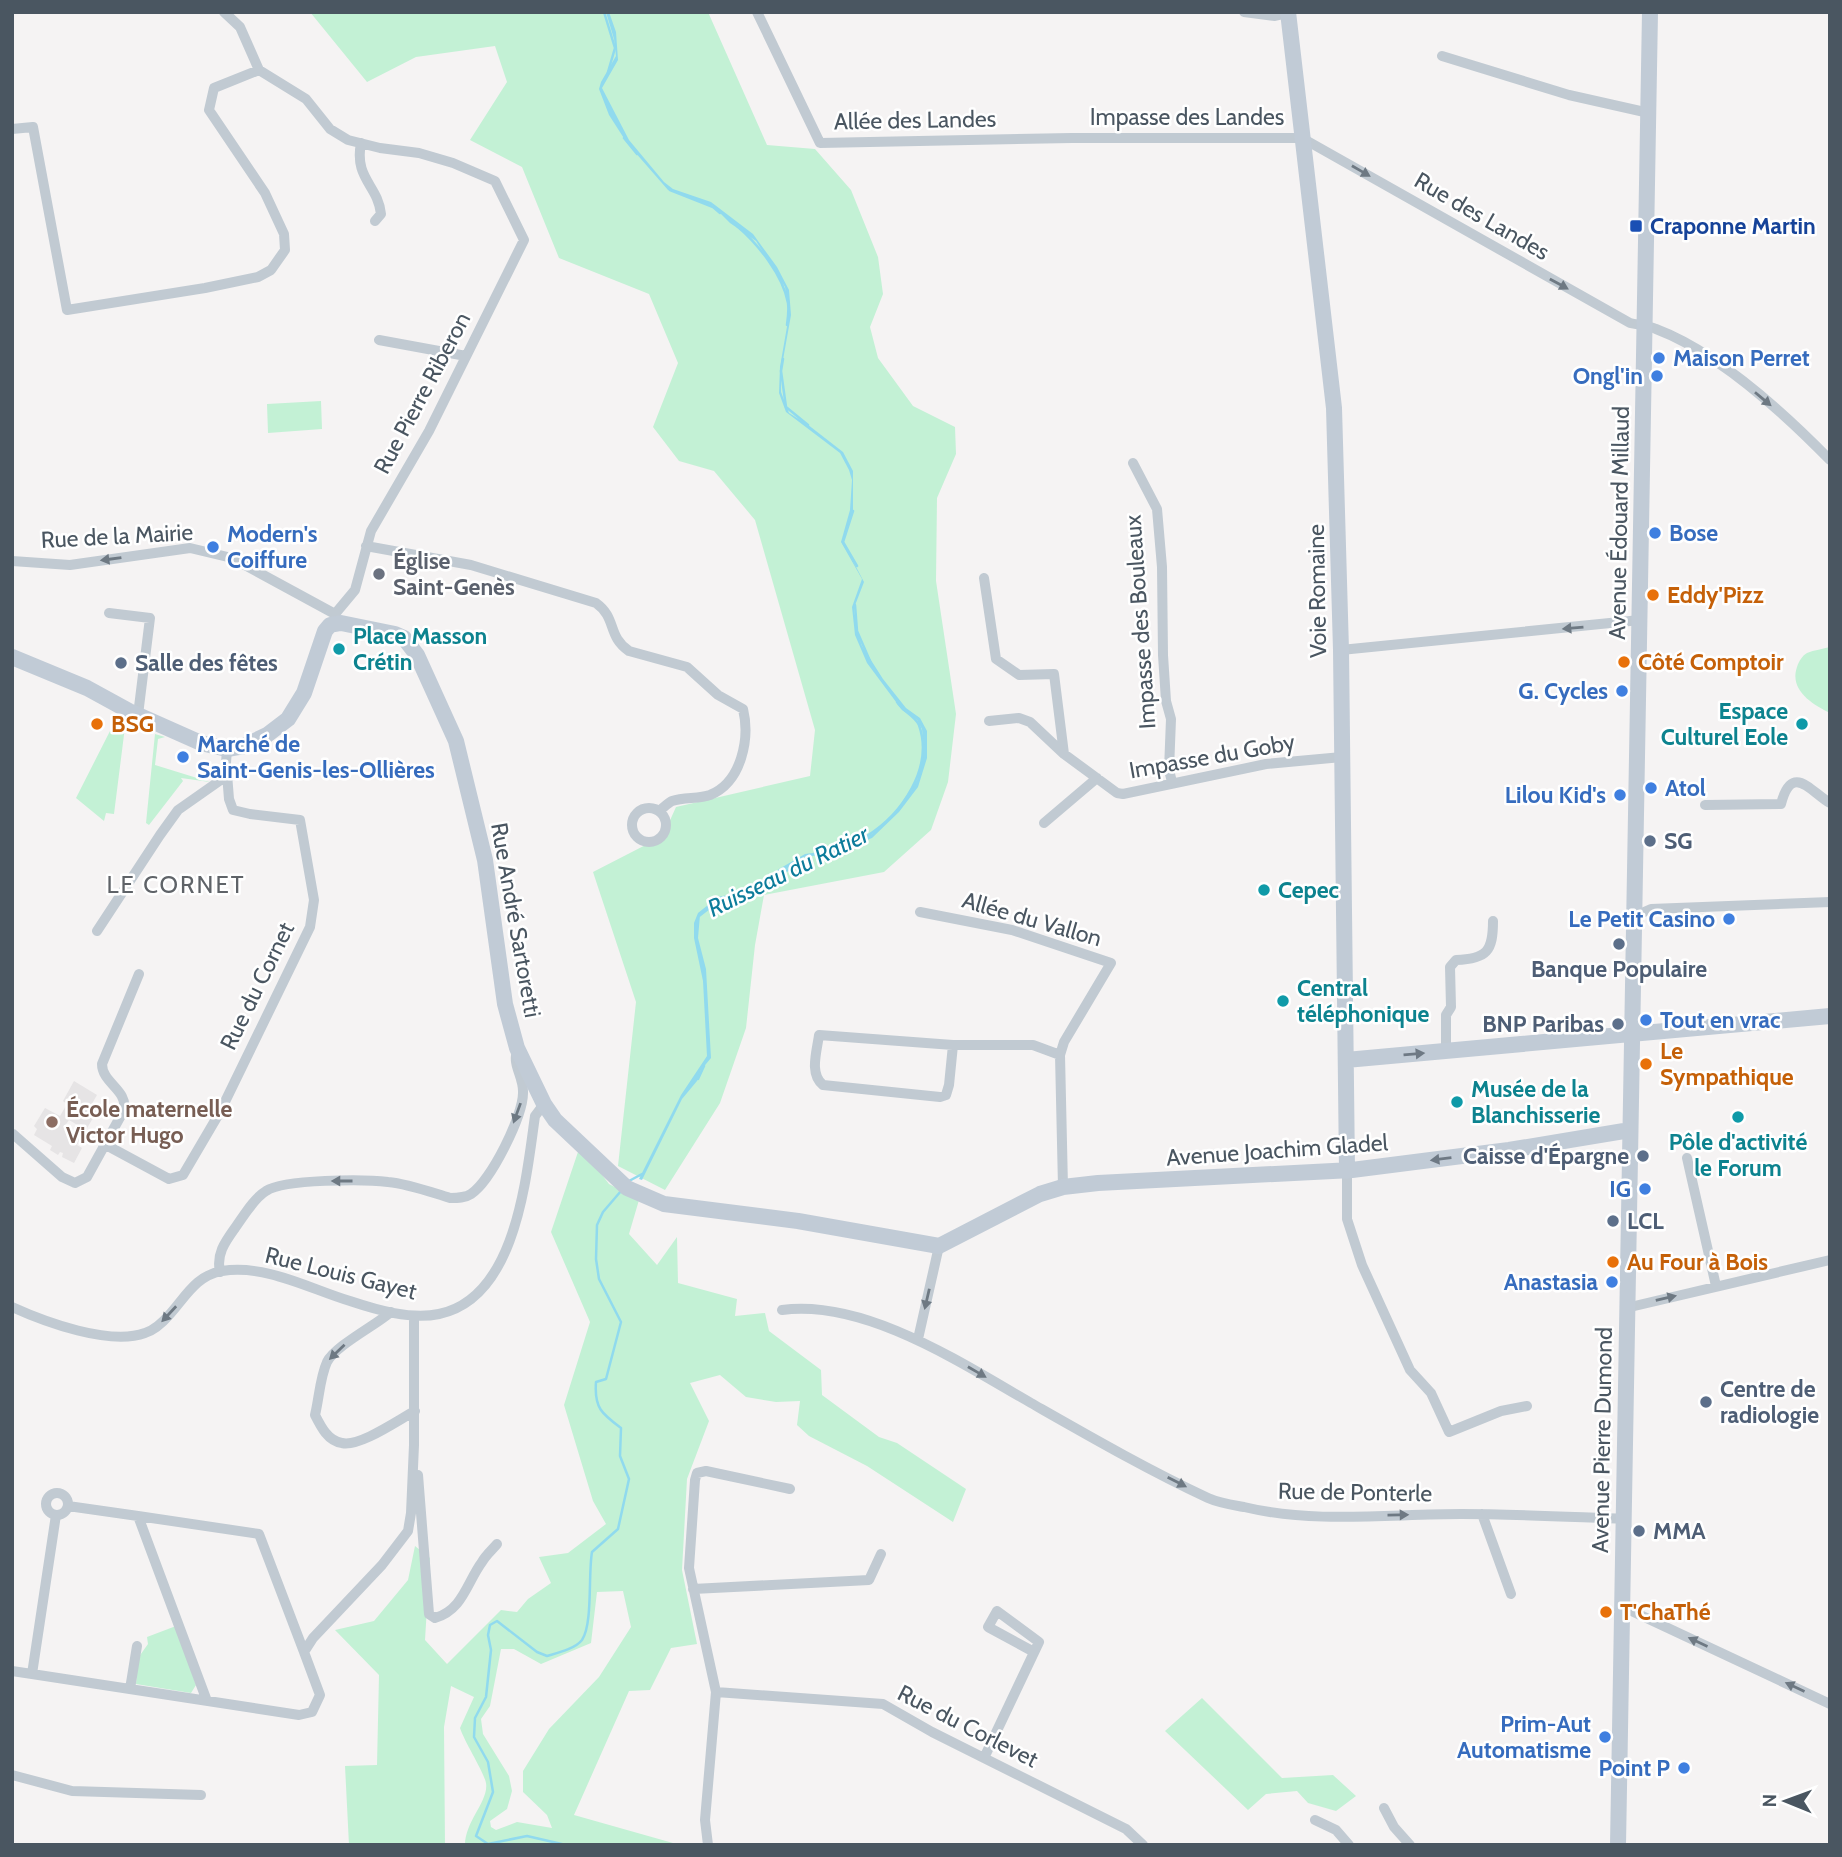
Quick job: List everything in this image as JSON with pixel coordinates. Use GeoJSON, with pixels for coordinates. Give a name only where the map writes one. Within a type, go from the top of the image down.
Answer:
{"type":"FeatureCollection","features":[{"type":"Feature","properties":{"kind":"street"},"geometry":{"type":"LineString","coordinates":[[224,12],[240,27],[260,70],[306,99],[330,129],[361,144],[361,172],[380,205],[381,214],[375,221]]}},
{"type":"Feature","properties":{"kind":"street","name":"Allée des Landes"},"geometry":{"type":"LineString","coordinates":[[757,12],[820,143],[1072,138]]}},
{"type":"Feature","properties":{"kind":"street"},"geometry":{"type":"LineString","coordinates":[[1244,12],[1275,16],[1288,13]]}},
{"type":"Feature","properties":{"kind":"street","name":"Avenue Édouard Millaud"},"geometry":{"type":"LineString","coordinates":[[1631,1035],[1650,12]]}},
{"type":"Feature","properties":{"kind":"street","name":"Voie Romaine"},"geometry":{"type":"LineString","coordinates":[[1288,13],[1334,408],[1341,650],[1347,1171]]}},
{"type":"Feature","properties":{"kind":"street"},"geometry":{"type":"LineString","coordinates":[[1442,56],[1569,95],[1649,113]]}},
{"type":"Feature","properties":{"kind":"street"},"geometry":{"type":"LineString","coordinates":[[12,129],[33,127],[67,310],[258,277],[271,270],[285,250],[284,233],[265,193],[228,142],[209,110],[214,88],[260,70]]}},
{"type":"Feature","properties":{"kind":"street","name":"Impasse des Landes"},"geometry":{"type":"LineString","coordinates":[[1072,138],[1302,138]]}},
{"type":"Feature","properties":{"kind":"street","name":"Rue des Landes"},"geometry":{"type":"LineString","coordinates":[[1302,138],[1630,323],[1654,327],[1702,352],[1758,394],[1804,433],[1830,460]]}},
{"type":"Feature","properties":{"kind":"street","name":"Rue Pierre Riberon"},"geometry":{"type":"LineString","coordinates":[[335,618],[355,590],[371,531],[429,431],[524,240],[495,181],[453,163],[419,153],[361,144]]}},
{"type":"Feature","properties":{"kind":"street"},"geometry":{"type":"LineString","coordinates":[[379,340],[466,356]]}},
{"type":"Feature","properties":{"kind":"street","name":"Impasse des Bouleaux"},"geometry":{"type":"LineString","coordinates":[[1133,463],[1157,509],[1162,567],[1166,701],[1171,719],[1169,770],[1172,782]]}},
{"type":"Feature","properties":{"kind":"street"},"geometry":{"type":"LineString","coordinates":[[366,546],[471,565],[596,603],[606,610],[615,639],[621,646],[629,651],[687,667],[718,695],[743,709],[747,723],[742,757],[730,780],[711,794],[672,802],[659,811]]}},
{"type":"Feature","properties":{"kind":"street","name":"Rue de la Mairie"},"geometry":{"type":"LineString","coordinates":[[12,561],[70,565],[190,548],[232,558],[335,618]]}},
{"type":"Feature","properties":{"kind":"street"},"geometry":{"type":"LineString","coordinates":[[984,578],[996,659],[1019,675],[1054,674],[1064,754]]}},
{"type":"Feature","properties":{"kind":"street"},"geometry":{"type":"LineString","coordinates":[[109,613],[150,618],[138,715]]}},
{"type":"Feature","properties":{"kind":"street"},"geometry":{"type":"LineString","coordinates":[[12,657],[87,688],[138,715],[201,743],[227,749],[244,746],[267,735],[288,719],[304,693],[326,631],[335,618]]}},
{"type":"Feature","properties":{"kind":"street","name":"Rue André Sartoretti"},"geometry":{"type":"LineString","coordinates":[[335,618],[404,638],[417,655],[448,720],[456,741],[485,860],[505,1004],[517,1048],[544,1104],[564,1128],[623,1184],[664,1204],[785,1219],[939,1247]]}},
{"type":"Feature","properties":{"kind":"street"},"geometry":{"type":"LineString","coordinates":[[1341,650],[1640,620]]}},
{"type":"Feature","properties":{"kind":"street","name":"Impasse du Goby"},"geometry":{"type":"LineString","coordinates":[[989,721],[1019,718],[1030,722],[1064,754],[1117,793],[1123,794],[1266,764],[1342,757]]}},
{"type":"Feature","properties":{"kind":"street"},"geometry":{"type":"LineString","coordinates":[[97,931],[178,810],[227,774],[227,749]]}},
{"type":"Feature","properties":{"kind":"street","name":"Rue du Cornet"},"geometry":{"type":"LineString","coordinates":[[106,1145],[169,1179],[183,1175],[220,1112],[310,927],[314,900],[300,820],[233,810],[229,799],[227,774]]}},
{"type":"Feature","properties":{"kind":"street"},"geometry":{"type":"LineString","coordinates":[[1044,823],[1097,778]]}},
{"type":"Feature","properties":{"kind":"street"},"geometry":{"type":"LineString","coordinates":[[1705,805],[1782,804],[1787,789],[1797,783],[1805,783],[1830,803]]}},
{"type":"Feature","properties":{"kind":"street"},"geometry":{"type":"LineString","coordinates":[[1635,896],[1651,909]]}},
{"type":"Feature","properties":{"kind":"street"},"geometry":{"type":"LineString","coordinates":[[1635,916],[1651,909],[1830,902]]}},
{"type":"Feature","properties":{"kind":"street","name":"Allée du Vallon"},"geometry":{"type":"LineString","coordinates":[[920,912],[1012,930],[1111,963],[1069,1033],[1060,1055],[1063,1187]]}},
{"type":"Feature","properties":{"kind":"street"},"geometry":{"type":"LineString","coordinates":[[1446,1051],[1446,1016],[1451,1007],[1450,967],[1456,960],[1480,957],[1488,950],[1493,942],[1493,921]]}},
{"type":"Feature","properties":{"kind":"street"},"geometry":{"type":"LineString","coordinates":[[12,1136],[13,1134],[62,1177],[75,1183],[87,1177],[126,1104],[102,1073],[105,1053],[139,974]]}},
{"type":"Feature","properties":{"kind":"street"},"geometry":{"type":"LineString","coordinates":[[1346,1060],[1830,1016]]}},
{"type":"Feature","properties":{"kind":"street"},"geometry":{"type":"LineString","coordinates":[[953,1045],[949,1085],[946,1095],[940,1097],[823,1085],[817,1080],[815,1073],[819,1035],[953,1045],[1033,1045],[1060,1055]]}},
{"type":"Feature","properties":{"kind":"street","name":"Avenue Pierre Dumond"},"geometry":{"type":"LineString","coordinates":[[1619,1845],[1631,1035]]}},
{"type":"Feature","properties":{"kind":"street"},"geometry":{"type":"LineString","coordinates":[[220,1272],[218,1260],[232,1233],[265,1191],[280,1186],[329,1181],[386,1182],[450,1198],[471,1194],[480,1186],[504,1150],[523,1098],[523,1085],[514,1059],[517,1048]]}},
{"type":"Feature","properties":{"kind":"street","name":"Rue Louis Gayet"},"geometry":{"type":"LineString","coordinates":[[12,1307],[40,1320],[72,1329],[112,1336],[133,1336],[152,1330],[169,1316],[191,1287],[207,1276],[220,1272],[256,1272],[302,1283],[351,1302],[391,1312],[439,1314],[461,1306],[484,1288],[493,1276],[517,1220],[535,1116],[544,1104]]}},
{"type":"Feature","properties":{"kind":"street","name":"Avenue Joachim Gladel"},"geometry":{"type":"LineString","coordinates":[[939,1247],[1016,1205],[1063,1187],[1347,1171],[1509,1150],[1630,1130]]}},
{"type":"Feature","properties":{"kind":"street"},"geometry":{"type":"LineString","coordinates":[[1687,1158],[1711,1287]]}},
{"type":"Feature","properties":{"kind":"street"},"geometry":{"type":"LineString","coordinates":[[1347,1171],[1347,1219],[1362,1265],[1410,1370],[1431,1393],[1449,1432],[1501,1411],[1527,1406]]}},
{"type":"Feature","properties":{"kind":"street"},"geometry":{"type":"LineString","coordinates":[[918,1339],[939,1247]]}},
{"type":"Feature","properties":{"kind":"street"},"geometry":{"type":"LineString","coordinates":[[1626,1308],[1830,1260]]}},
{"type":"Feature","properties":{"kind":"street","name":"Rue de Ponterle"},"geometry":{"type":"LineString","coordinates":[[782,1310],[804,1307],[821,1310],[872,1323],[918,1339],[1115,1450],[1212,1500],[1263,1512],[1316,1517],[1482,1514],[1625,1519]]}},
{"type":"Feature","properties":{"kind":"street"},"geometry":{"type":"LineString","coordinates":[[391,1312],[378,1324],[345,1344],[328,1361],[316,1415],[325,1434],[342,1444],[360,1441],[415,1411]]}},
{"type":"Feature","properties":{"kind":"street"},"geometry":{"type":"LineString","coordinates":[[304,1652],[313,1638],[382,1565],[408,1531],[415,1445],[414,1315]]}},
{"type":"Feature","properties":{"kind":"street"},"geometry":{"type":"LineString","coordinates":[[415,1445],[423,1514],[429,1614],[435,1618],[441,1616],[462,1599],[481,1562],[497,1544]]}},
{"type":"Feature","properties":{"kind":"street"},"geometry":{"type":"LineString","coordinates":[[708,1845],[705,1820],[716,1692],[689,1567],[697,1474],[706,1471],[790,1489]]}},
{"type":"Feature","properties":{"kind":"street"},"geometry":{"type":"LineString","coordinates":[[61,1493],[68,1506],[65,1511],[56,1515],[47,1509],[46,1502],[50,1495],[61,1493]]}},
{"type":"Feature","properties":{"kind":"street"},"geometry":{"type":"LineString","coordinates":[[12,1671],[299,1716],[312,1712],[320,1695],[260,1534],[68,1506]]}},
{"type":"Feature","properties":{"kind":"street"},"geometry":{"type":"LineString","coordinates":[[1482,1514],[1511,1594]]}},
{"type":"Feature","properties":{"kind":"street"},"geometry":{"type":"LineString","coordinates":[[32,1674],[56,1515]]}},
{"type":"Feature","properties":{"kind":"street"},"geometry":{"type":"LineString","coordinates":[[138,1516],[207,1701]]}},
{"type":"Feature","properties":{"kind":"street"},"geometry":{"type":"LineString","coordinates":[[693,1589],[869,1580],[881,1554]]}},
{"type":"Feature","properties":{"kind":"street"},"geometry":{"type":"LineString","coordinates":[[1623,1607],[1830,1703]]}},
{"type":"Feature","properties":{"kind":"street"},"geometry":{"type":"LineString","coordinates":[[984,1758],[1039,1642],[997,1611],[988,1627],[1034,1652]]}},
{"type":"Feature","properties":{"kind":"street"},"geometry":{"type":"LineString","coordinates":[[130,1689],[137,1646]]}},
{"type":"Feature","properties":{"kind":"street","name":"Rue du Corlevet"},"geometry":{"type":"LineString","coordinates":[[716,1692],[883,1704],[932,1732],[1126,1829],[1143,1845]]}},
{"type":"Feature","properties":{"kind":"street"},"geometry":{"type":"LineString","coordinates":[[12,1775],[72,1791],[201,1795]]}},
{"type":"Feature","properties":{"kind":"street"},"geometry":{"type":"LineString","coordinates":[[1384,1808],[1394,1826],[1410,1845]]}},
{"type":"Feature","properties":{"kind":"street"},"geometry":{"type":"LineString","coordinates":[[1315,1820],[1336,1830],[1349,1845]]}},
{"type":"Feature","properties":{"kind":"shaded area","name":"École maternelle Victor Hugo"},"geometry":{"type":"Polygon","coordinates":[[[74,1081],[97,1095],[90,1107],[97,1111],[86,1130],[69,1120],[64,1127],[81,1137],[77,1145],[82,1148],[74,1163],[62,1157],[63,1153],[58,1155],[50,1150],[52,1146],[34,1135],[37,1129],[34,1126],[45,1108],[60,1116],[67,1104],[63,1101],[74,1081]]]}},
{"type":"Feature","properties":{"kind":"green space"},"geometry":{"type":"Polygon","coordinates":[[[310,12],[708,12],[767,145],[815,149],[851,190],[878,257],[883,294],[870,327],[878,358],[913,406],[955,427],[956,454],[937,498],[936,581],[956,714],[948,782],[931,830],[884,872],[764,895],[755,945],[746,1028],[720,1103],[665,1190],[618,1166],[636,1002],[593,872],[663,836],[676,807],[810,776],[815,730],[755,520],[714,471],[679,461],[653,427],[678,363],[649,294],[559,258],[522,167],[470,140],[507,82],[495,46],[416,57],[367,82],[310,12]]]}},
{"type":"Feature","properties":{"kind":"green space"},"geometry":{"type":"Polygon","coordinates":[[[321,401],[322,429],[268,433],[267,404],[321,401]]]}},
{"type":"Feature","properties":{"kind":"green space"},"geometry":{"type":"Polygon","coordinates":[[[1830,647],[1830,713],[1804,695],[1796,683],[1795,675],[1805,654],[1830,647]]]}},
{"type":"Feature","properties":{"kind":"green space"},"geometry":{"type":"Polygon","coordinates":[[[119,716],[126,719],[114,814],[106,813],[104,821],[76,798],[119,716]]]}},
{"type":"Feature","properties":{"kind":"green space"},"geometry":{"type":"Polygon","coordinates":[[[155,734],[165,737],[158,739],[155,765],[210,782],[181,778],[183,781],[149,825],[146,823],[155,734]]]}},
{"type":"Feature","properties":{"kind":"green space"},"geometry":{"type":"Polygon","coordinates":[[[580,1146],[609,1184],[639,1200],[629,1234],[657,1265],[677,1237],[678,1283],[737,1299],[735,1316],[765,1313],[769,1331],[821,1370],[822,1395],[879,1437],[897,1443],[966,1489],[953,1522],[867,1466],[809,1436],[797,1425],[800,1401],[776,1402],[746,1397],[720,1375],[690,1383],[709,1421],[687,1479],[682,1570],[697,1644],[671,1648],[650,1690],[629,1691],[574,1815],[680,1845],[465,1845],[469,1828],[484,1797],[486,1783],[460,1728],[474,1697],[451,1686],[444,1727],[445,1845],[349,1845],[345,1766],[377,1765],[379,1675],[335,1630],[374,1621],[408,1580],[415,1546],[430,1558],[425,1640],[447,1664],[501,1610],[517,1612],[528,1599],[551,1583],[539,1557],[568,1553],[606,1524],[593,1501],[564,1405],[590,1322],[551,1232],[580,1146]],[[623,1591],[597,1592],[591,1643],[541,1664],[514,1649],[501,1649],[490,1706],[481,1719],[483,1734],[509,1776],[512,1791],[507,1809],[490,1821],[491,1827],[496,1830],[517,1822],[552,1828],[547,1815],[523,1792],[523,1771],[549,1729],[599,1677],[631,1627],[623,1591]]]}},
{"type":"Feature","properties":{"kind":"green space"},"geometry":{"type":"Polygon","coordinates":[[[176,1626],[196,1685],[191,1693],[136,1684],[138,1658],[148,1644],[147,1637],[176,1626]]]}},
{"type":"Feature","properties":{"kind":"green space"},"geometry":{"type":"Polygon","coordinates":[[[1202,1698],[1282,1778],[1333,1775],[1356,1796],[1336,1811],[1308,1803],[1297,1791],[1266,1794],[1248,1810],[1165,1731],[1202,1698]]]}},
{"type":"Feature","properties":{"kind":"water"},"geometry":{"type":"Polygon","coordinates":[[[606,12],[609,12],[616,32],[618,60],[602,88],[629,140],[673,189],[711,202],[753,234],[777,267],[789,290],[791,315],[781,371],[781,392],[789,413],[843,452],[853,471],[853,512],[843,542],[864,582],[854,608],[857,631],[862,646],[883,679],[906,708],[920,718],[927,731],[927,758],[918,787],[899,812],[872,838],[836,853],[804,857],[753,893],[719,900],[700,915],[698,938],[706,969],[711,1058],[682,1099],[642,1180],[639,1179],[681,1095],[707,1056],[703,981],[694,938],[694,923],[698,913],[718,897],[752,890],[779,869],[805,854],[835,850],[872,834],[896,811],[917,780],[924,749],[922,729],[917,720],[902,710],[867,663],[855,635],[852,607],[862,579],[841,542],[850,510],[852,480],[849,470],[840,453],[786,412],[779,393],[780,367],[789,315],[785,287],[756,241],[730,223],[713,206],[668,190],[627,143],[609,115],[599,89],[616,56],[606,12]]]}},
{"type":"Feature","properties":{"kind":"waterway","name":"Ruisseau du Ratier"},"geometry":{"type":"LineString","coordinates":[[604,12],[615,48],[608,72]]}},
{"type":"Feature","properties":{"kind":"waterway","name":"Ruisseau du Ratier"},"geometry":{"type":"LineString","coordinates":[[624,138],[637,154]]}},
{"type":"Feature","properties":{"kind":"waterway","name":"Ruisseau du Ratier"},"geometry":{"type":"LineString","coordinates":[[670,190],[713,207],[720,213]]}},
{"type":"Feature","properties":{"kind":"waterway","name":"Ruisseau du Ratier"},"geometry":{"type":"LineString","coordinates":[[737,226],[761,251],[781,282],[788,303],[787,325]]}},
{"type":"Feature","properties":{"kind":"waterway","name":"Ruisseau du Ratier"},"geometry":{"type":"LineString","coordinates":[[783,359],[781,371],[786,407],[808,425]]}},
{"type":"Feature","properties":{"kind":"waterway","name":"Ruisseau du Ratier"},"geometry":{"type":"LineString","coordinates":[[853,511],[843,542],[857,566]]}},
{"type":"Feature","properties":{"kind":"waterway","name":"Ruisseau du Ratier"},"geometry":{"type":"LineString","coordinates":[[855,605],[857,631],[870,661]]}},
{"type":"Feature","properties":{"kind":"waterway","name":"Ruisseau du Ratier"},"geometry":{"type":"LineString","coordinates":[[842,848],[880,827],[903,803],[918,773],[923,741],[919,725],[897,702]]}},
{"type":"Feature","properties":{"kind":"waterway","name":"Ruisseau du Ratier"},"geometry":{"type":"LineString","coordinates":[[752,893],[808,857]]}},
{"type":"Feature","properties":{"kind":"waterway","name":"Ruisseau du Ratier"},"geometry":{"type":"LineString","coordinates":[[699,916],[725,898]]}},
{"type":"Feature","properties":{"kind":"waterway","name":"Ruisseau du Ratier"},"geometry":{"type":"LineString","coordinates":[[698,1079],[704,1066]]}},
{"type":"Feature","properties":{"kind":"waterway","name":"Ruisseau du Ratier"},"geometry":{"type":"LineString","coordinates":[[629,1181],[642,1174]]}},
{"type":"Feature","properties":{"kind":"waterway","name":"Ruisseau du Ratier"},"geometry":{"type":"LineString","coordinates":[[566,1845],[527,1836],[488,1844],[476,1836],[493,1792],[488,1762],[474,1737],[475,1718],[486,1697],[491,1650],[488,1635],[490,1625],[497,1621],[537,1652],[547,1656],[575,1646],[582,1640],[588,1623],[592,1552],[618,1529],[629,1479],[620,1456],[621,1428],[601,1410],[596,1398],[596,1382],[606,1379],[621,1322],[599,1279],[596,1259],[597,1225],[603,1212],[621,1191]]}},
{"type":"Feature","properties":{"kind":"place","name":"Craponne Martin"},"geometry":{"type":"Point","coordinates":[1636,226]}},
{"type":"Feature","properties":{"kind":"place","name":"Maison Perret"},"geometry":{"type":"Point","coordinates":[1659,358]}},
{"type":"Feature","properties":{"kind":"place","name":"Ongl'in"},"geometry":{"type":"Point","coordinates":[1657,376]}},
{"type":"Feature","properties":{"kind":"place","name":"Bose"},"geometry":{"type":"Point","coordinates":[1655,533]}},
{"type":"Feature","properties":{"kind":"place","name":"Modern's Coiffure"},"geometry":{"type":"Point","coordinates":[213,547]}},
{"type":"Feature","properties":{"kind":"place","name":"Église Saint-Genès"},"geometry":{"type":"Point","coordinates":[379,574]}},
{"type":"Feature","properties":{"kind":"place","name":"Eddy'Pizz"},"geometry":{"type":"Point","coordinates":[1653,595]}},
{"type":"Feature","properties":{"kind":"place","name":"Place Masson Crétin"},"geometry":{"type":"Point","coordinates":[339,649]}},
{"type":"Feature","properties":{"kind":"place","name":"Côté Comptoir"},"geometry":{"type":"Point","coordinates":[1624,662]}},
{"type":"Feature","properties":{"kind":"place","name":"Salle des fêtes"},"geometry":{"type":"Point","coordinates":[121,663]}},
{"type":"Feature","properties":{"kind":"place","name":"G. Cycles"},"geometry":{"type":"Point","coordinates":[1622,691]}},
{"type":"Feature","properties":{"kind":"place","name":"BSG"},"geometry":{"type":"Point","coordinates":[97,724]}},
{"type":"Feature","properties":{"kind":"place","name":"Espace Culturel Eole"},"geometry":{"type":"Point","coordinates":[1802,724]}},
{"type":"Feature","properties":{"kind":"place","name":"Marché de Saint-Genis-les-Ollières"},"geometry":{"type":"Point","coordinates":[183,757]}},
{"type":"Feature","properties":{"kind":"place","name":"Atol"},"geometry":{"type":"Point","coordinates":[1651,788]}},
{"type":"Feature","properties":{"kind":"place","name":"Lilou Kid's"},"geometry":{"type":"Point","coordinates":[1620,795]}},
{"type":"Feature","properties":{"kind":"place","name":"SG"},"geometry":{"type":"Point","coordinates":[1650,841]}},
{"type":"Feature","properties":{"kind":"place","name":"Cepec"},"geometry":{"type":"Point","coordinates":[1264,890]}},
{"type":"Feature","properties":{"kind":"place","name":"Le Petit Casino"},"geometry":{"type":"Point","coordinates":[1729,919]}},
{"type":"Feature","properties":{"kind":"place","name":"Banque Populaire"},"geometry":{"type":"Point","coordinates":[1619,944]}},
{"type":"Feature","properties":{"kind":"place","name":"Central téléphonique"},"geometry":{"type":"Point","coordinates":[1283,1001]}},
{"type":"Feature","properties":{"kind":"place","name":"Tout en vrac"},"geometry":{"type":"Point","coordinates":[1646,1020]}},
{"type":"Feature","properties":{"kind":"place","name":"BNP Paribas"},"geometry":{"type":"Point","coordinates":[1618,1024]}},
{"type":"Feature","properties":{"kind":"place","name":"Le Sympathique"},"geometry":{"type":"Point","coordinates":[1646,1064]}},
{"type":"Feature","properties":{"kind":"place","name":"Musée de la Blanchisserie"},"geometry":{"type":"Point","coordinates":[1457,1102]}},
{"type":"Feature","properties":{"kind":"place","name":"Pôle d'activité le Forum"},"geometry":{"type":"Point","coordinates":[1738,1117]}},
{"type":"Feature","properties":{"kind":"place","name":"École maternelle Victor Hugo"},"geometry":{"type":"Point","coordinates":[52,1122]}},
{"type":"Feature","properties":{"kind":"place","name":"Caisse d'Épargne"},"geometry":{"type":"Point","coordinates":[1643,1156]}},
{"type":"Feature","properties":{"kind":"place","name":"IG"},"geometry":{"type":"Point","coordinates":[1645,1189]}},
{"type":"Feature","properties":{"kind":"place","name":"LCL"},"geometry":{"type":"Point","coordinates":[1613,1221]}},
{"type":"Feature","properties":{"kind":"place","name":"Au Four à Bois"},"geometry":{"type":"Point","coordinates":[1613,1262]}},
{"type":"Feature","properties":{"kind":"place","name":"Anastasia"},"geometry":{"type":"Point","coordinates":[1612,1282]}},
{"type":"Feature","properties":{"kind":"place","name":"Centre de radiologie"},"geometry":{"type":"Point","coordinates":[1706,1402]}},
{"type":"Feature","properties":{"kind":"place","name":"MMA"},"geometry":{"type":"Point","coordinates":[1639,1531]}},
{"type":"Feature","properties":{"kind":"place","name":"T'ChaThé"},"geometry":{"type":"Point","coordinates":[1606,1612]}},
{"type":"Feature","properties":{"kind":"place","name":"Prim-Aut Automatisme"},"geometry":{"type":"Point","coordinates":[1605,1737]}},
{"type":"Feature","properties":{"kind":"place","name":"Point P"},"geometry":{"type":"Point","coordinates":[1684,1768]}},
{"type":"Feature","properties":{"kind":"district","name":"LE CORNET"},"geometry":{"type":"Point","coordinates":[176,884]}}]}
